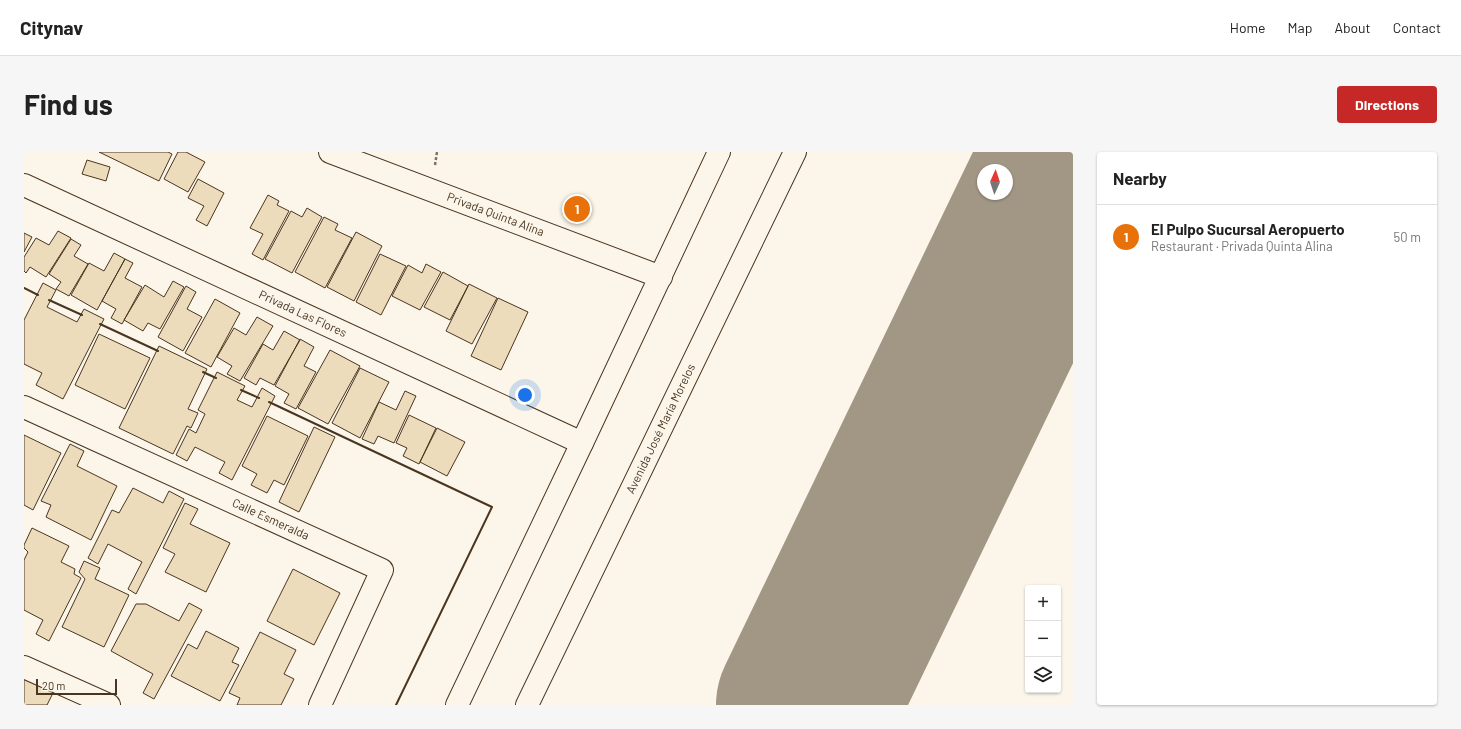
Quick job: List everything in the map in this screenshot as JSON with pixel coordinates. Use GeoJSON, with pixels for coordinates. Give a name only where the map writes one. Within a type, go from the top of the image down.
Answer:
{"type":"FeatureCollection","features":[{"type":"Feature","properties":{"kind":"main road","name":"Privada Quinta Alina"},"geometry":{"type":"LineString","coordinates":[[330,152],[661,276]]}},
{"type":"Feature","properties":{"kind":"main road"},"geometry":{"type":"LineString","coordinates":[[457,705],[719,152]]}},
{"type":"Feature","properties":{"kind":"main road","name":"Avenida José María Morelos"},"geometry":{"type":"LineString","coordinates":[[527,705],[795,152]]}},
{"type":"Feature","properties":{"kind":"main road","name":"Privada Las Flores"},"geometry":{"type":"LineString","coordinates":[[24,185],[582,443]]}},
{"type":"Feature","properties":{"kind":"main road","name":"Calle Esmeralda"},"geometry":{"type":"LineString","coordinates":[[24,408],[382,570],[320,705]]}},
{"type":"Feature","properties":{"kind":"main road"},"geometry":{"type":"LineString","coordinates":[[24,667],[109,705]]}},
{"type":"Feature","properties":{"kind":"building"},"geometry":{"type":"Polygon","coordinates":[[[99,152],[168,152],[172,154],[159,181],[99,152]]]}},
{"type":"Feature","properties":{"kind":"building"},"geometry":{"type":"Polygon","coordinates":[[[178,152],[186,152],[205,162],[188,192],[164,179],[178,152]]]}},
{"type":"Feature","properties":{"kind":"building"},"geometry":{"type":"Polygon","coordinates":[[[87,160],[110,167],[106,181],[82,174],[87,160]]]}},
{"type":"Feature","properties":{"kind":"building"},"geometry":{"type":"Polygon","coordinates":[[[198,179],[224,193],[207,226],[196,220],[204,206],[188,198],[198,179]]]}},
{"type":"Feature","properties":{"kind":"building"},"geometry":{"type":"Polygon","coordinates":[[[268,195],[279,201],[277,205],[289,211],[263,260],[252,254],[263,234],[250,228],[268,195]]]}},
{"type":"Feature","properties":{"kind":"building"},"geometry":{"type":"Polygon","coordinates":[[[307,208],[322,217],[292,273],[265,259],[291,211],[302,217],[307,208]]]}},
{"type":"Feature","properties":{"kind":"building"},"geometry":{"type":"Polygon","coordinates":[[[324,217],[338,224],[335,230],[352,238],[325,288],[295,272],[324,217]]]}},
{"type":"Feature","properties":{"kind":"building"},"geometry":{"type":"Polygon","coordinates":[[[58,231],[71,238],[46,277],[30,267],[26,273],[24,271],[24,257],[36,238],[49,245],[58,231]]]}},
{"type":"Feature","properties":{"kind":"building"},"geometry":{"type":"Polygon","coordinates":[[[356,232],[382,246],[354,301],[327,287],[356,232]]]}},
{"type":"Feature","properties":{"kind":"building"},"geometry":{"type":"Polygon","coordinates":[[[24,233],[32,237],[24,252],[24,233]]]}},
{"type":"Feature","properties":{"kind":"building"},"geometry":{"type":"Polygon","coordinates":[[[71,239],[81,245],[74,256],[88,264],[69,296],[56,289],[61,282],[49,274],[71,239]]]}},
{"type":"Feature","properties":{"kind":"building"},"geometry":{"type":"Polygon","coordinates":[[[114,253],[125,259],[97,310],[71,295],[89,263],[104,271],[114,253]]]}},
{"type":"Feature","properties":{"kind":"building"},"geometry":{"type":"Polygon","coordinates":[[[380,254],[406,266],[381,315],[356,302],[380,254]]]}},
{"type":"Feature","properties":{"kind":"building"},"geometry":{"type":"Polygon","coordinates":[[[125,259],[133,263],[125,278],[142,287],[122,324],[111,318],[116,309],[102,301],[125,259]]]}},
{"type":"Feature","properties":{"kind":"building"},"geometry":{"type":"Polygon","coordinates":[[[426,264],[441,272],[420,310],[392,296],[408,265],[422,273],[426,264]]]}},
{"type":"Feature","properties":{"kind":"building"},"geometry":{"type":"Polygon","coordinates":[[[443,272],[468,286],[450,320],[424,307],[443,272]]]}},
{"type":"Feature","properties":{"kind":"building"},"geometry":{"type":"Polygon","coordinates":[[[173,281],[184,287],[160,329],[148,323],[143,331],[124,320],[145,285],[164,297],[173,281]]]}},
{"type":"Feature","properties":{"kind":"building"},"geometry":{"type":"Polygon","coordinates":[[[43,283],[56,290],[47,307],[77,322],[84,309],[104,319],[63,399],[36,385],[42,373],[24,364],[24,320],[43,283]]]}},
{"type":"Feature","properties":{"kind":"building"},"geometry":{"type":"Polygon","coordinates":[[[469,284],[497,298],[472,344],[446,331],[469,284]]]}},
{"type":"Feature","properties":{"kind":"building"},"geometry":{"type":"Polygon","coordinates":[[[186,286],[196,292],[187,309],[202,317],[183,351],[158,337],[186,286]]]}},
{"type":"Feature","properties":{"kind":"building"},"geometry":{"type":"Polygon","coordinates":[[[498,298],[528,312],[501,370],[471,356],[498,298]]]}},
{"type":"Feature","properties":{"kind":"building"},"geometry":{"type":"Polygon","coordinates":[[[215,299],[240,313],[211,367],[185,353],[215,299]]]}},
{"type":"Feature","properties":{"kind":"building"},"geometry":{"type":"Polygon","coordinates":[[[257,317],[273,326],[240,381],[227,374],[232,366],[217,357],[234,328],[246,335],[257,317]]]}},
{"type":"Feature","properties":{"kind":"building"},"geometry":{"type":"Polygon","coordinates":[[[284,331],[300,340],[274,385],[260,378],[256,385],[244,378],[263,344],[273,350],[284,331]]]}},
{"type":"Feature","properties":{"kind":"building"},"geometry":{"type":"Polygon","coordinates":[[[99,334],[150,358],[125,409],[75,385],[99,334]]]}},
{"type":"Feature","properties":{"kind":"building"},"geometry":{"type":"Polygon","coordinates":[[[300,339],[314,347],[304,366],[316,372],[296,409],[284,403],[289,394],[275,386],[300,339]]]}},
{"type":"Feature","properties":{"kind":"building"},"geometry":{"type":"Polygon","coordinates":[[[159,346],[207,369],[188,409],[198,413],[191,428],[187,426],[173,454],[119,428],[159,346]]]}},
{"type":"Feature","properties":{"kind":"building"},"geometry":{"type":"Polygon","coordinates":[[[330,350],[360,366],[328,424],[298,408],[330,350]]]}},
{"type":"Feature","properties":{"kind":"building"},"geometry":{"type":"Polygon","coordinates":[[[360,368],[389,382],[360,438],[332,423],[360,368]]]}},
{"type":"Feature","properties":{"kind":"building"},"geometry":{"type":"Polygon","coordinates":[[[217,372],[245,386],[237,400],[252,407],[262,388],[275,396],[232,480],[219,473],[225,462],[195,447],[187,461],[176,455],[189,429],[196,433],[205,414],[198,410],[217,372]]]}},
{"type":"Feature","properties":{"kind":"building"},"geometry":{"type":"Polygon","coordinates":[[[405,391],[416,396],[394,443],[378,436],[374,444],[362,439],[379,402],[396,410],[405,391]]]}},
{"type":"Feature","properties":{"kind":"building"},"geometry":{"type":"Polygon","coordinates":[[[409,415],[436,428],[419,464],[403,456],[407,448],[396,443],[409,415]]]}},
{"type":"Feature","properties":{"kind":"building"},"geometry":{"type":"Polygon","coordinates":[[[267,416],[308,436],[284,485],[274,480],[267,493],[251,485],[257,474],[242,466],[267,416]]]}},
{"type":"Feature","properties":{"kind":"building"},"geometry":{"type":"Polygon","coordinates":[[[314,427],[335,437],[299,512],[279,502],[314,427]]]}},
{"type":"Feature","properties":{"kind":"building"},"geometry":{"type":"Polygon","coordinates":[[[437,428],[465,442],[447,476],[420,462],[437,428]]]}},
{"type":"Feature","properties":{"kind":"building"},"geometry":{"type":"Polygon","coordinates":[[[24,435],[61,453],[33,510],[24,505],[24,435]]]}},
{"type":"Feature","properties":{"kind":"building"},"geometry":{"type":"Polygon","coordinates":[[[70,444],[84,451],[77,466],[117,486],[91,540],[46,517],[51,505],[41,501],[70,444]]]}},
{"type":"Feature","properties":{"kind":"building"},"geometry":{"type":"Polygon","coordinates":[[[133,488],[163,503],[169,491],[184,499],[136,594],[128,589],[142,562],[108,544],[98,564],[88,558],[112,510],[119,513],[133,488]]]}},
{"type":"Feature","properties":{"kind":"building"},"geometry":{"type":"Polygon","coordinates":[[[185,503],[198,509],[190,524],[230,543],[206,592],[165,572],[175,554],[163,548],[185,503]]]}},
{"type":"Feature","properties":{"kind":"building"},"geometry":{"type":"Polygon","coordinates":[[[32,528],[69,546],[61,562],[75,569],[74,574],[81,578],[49,641],[36,634],[43,620],[24,610],[24,560],[28,552],[24,548],[24,545],[32,528]]]}},
{"type":"Feature","properties":{"kind":"building"},"geometry":{"type":"Polygon","coordinates":[[[84,561],[100,568],[95,579],[129,595],[104,647],[62,627],[85,579],[79,572],[84,561]]]}},
{"type":"Feature","properties":{"kind":"building"},"geometry":{"type":"Polygon","coordinates":[[[293,569],[340,593],[314,645],[267,621],[293,569]]]}},
{"type":"Feature","properties":{"kind":"building"},"geometry":{"type":"Polygon","coordinates":[[[189,603],[202,610],[154,699],[143,693],[153,674],[111,651],[136,604],[146,604],[179,621],[189,603]]]}},
{"type":"Feature","properties":{"kind":"building"},"geometry":{"type":"Polygon","coordinates":[[[206,631],[239,648],[232,662],[239,665],[220,701],[171,676],[188,644],[197,649],[206,631]]]}},
{"type":"Feature","properties":{"kind":"building"},"geometry":{"type":"Polygon","coordinates":[[[260,632],[296,650],[284,674],[294,679],[281,705],[237,705],[240,698],[229,693],[260,632]]]}},
{"type":"Feature","properties":{"kind":"building"},"geometry":{"type":"Polygon","coordinates":[[[24,677],[54,691],[47,705],[24,705],[24,677]]]}},
{"type":"Feature","properties":{"kind":"runway"},"geometry":{"type":"LineString","coordinates":[[807,705],[1073,154]]}},
{"type":"Feature","properties":{"kind":"wall"},"geometry":{"type":"LineString","coordinates":[[24,288],[38,295]]}},
{"type":"Feature","properties":{"kind":"wall"},"geometry":{"type":"LineString","coordinates":[[49,300],[82,315]]}},
{"type":"Feature","properties":{"kind":"wall"},"geometry":{"type":"LineString","coordinates":[[100,324],[158,351]]}},
{"type":"Feature","properties":{"kind":"wall"},"geometry":{"type":"LineString","coordinates":[[203,372],[216,378]]}},
{"type":"Feature","properties":{"kind":"wall"},"geometry":{"type":"LineString","coordinates":[[241,390],[259,398]]}},
{"type":"Feature","properties":{"kind":"wall"},"geometry":{"type":"LineString","coordinates":[[269,402],[492,507],[396,705]]}},
{"type":"Feature","properties":{"kind":"place","name":"El Pulpo Sucursal Aeropuerto"},"geometry":{"type":"Point","coordinates":[577,209]}}]}
